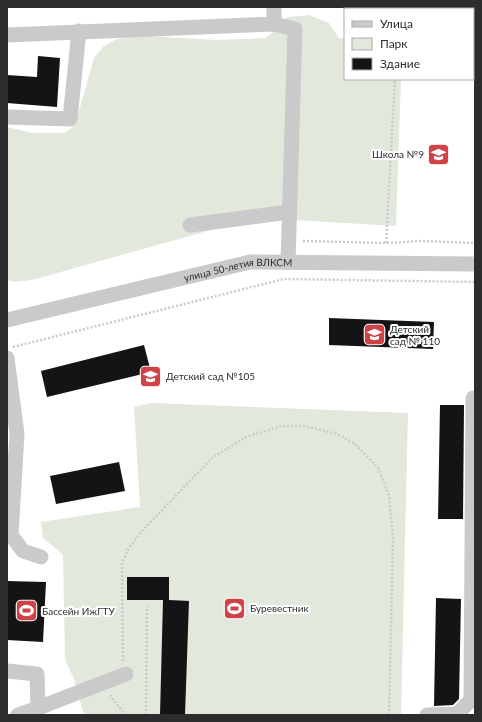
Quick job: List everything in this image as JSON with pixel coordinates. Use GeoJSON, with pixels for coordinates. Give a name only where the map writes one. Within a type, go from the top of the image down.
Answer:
{"type":"FeatureCollection","features":[{"type":"Feature","properties":{"kind":"street"},"geometry":{"type":"LineString","coordinates":[[274,7],[274,24]]}},
{"type":"Feature","properties":{"kind":"street"},"geometry":{"type":"LineString","coordinates":[[7,35],[274,24],[295,29],[288,262]]}},
{"type":"Feature","properties":{"kind":"street"},"geometry":{"type":"LineString","coordinates":[[7,117],[70,119],[79,31]]}},
{"type":"Feature","properties":{"kind":"street"},"geometry":{"type":"LineString","coordinates":[[190,225],[289,212]]}},
{"type":"Feature","properties":{"kind":"street","name":"улица 50-летия ВЛКСМ"},"geometry":{"type":"LineString","coordinates":[[7,320],[250,262],[475,264]]}},
{"type":"Feature","properties":{"kind":"street"},"geometry":{"type":"LineString","coordinates":[[7,358],[17,434],[9,537],[23,552],[41,556]]}},
{"type":"Feature","properties":{"kind":"street"},"geometry":{"type":"LineString","coordinates":[[427,715],[458,714],[471,700],[474,628],[473,398]]}},
{"type":"Feature","properties":{"kind":"street"},"geometry":{"type":"LineString","coordinates":[[7,671],[37,674],[38,708]]}},
{"type":"Feature","properties":{"kind":"street"},"geometry":{"type":"LineString","coordinates":[[18,715],[123,675]]}},
{"type":"Feature","properties":{"kind":"path"},"geometry":{"type":"LineString","coordinates":[[386,243],[395,80]]}},
{"type":"Feature","properties":{"kind":"path"},"geometry":{"type":"LineString","coordinates":[[303,241],[386,243],[421,241],[475,243]]}},
{"type":"Feature","properties":{"kind":"path"},"geometry":{"type":"LineString","coordinates":[[7,348],[284,280],[475,282]]}},
{"type":"Feature","properties":{"kind":"path"},"geometry":{"type":"LineString","coordinates":[[123,675],[122,563],[128,549],[142,531],[212,458],[246,437],[282,426],[304,426],[337,434],[356,444],[378,468],[389,496],[393,537],[389,715]]}},
{"type":"Feature","properties":{"kind":"path"},"geometry":{"type":"LineString","coordinates":[[146,715],[147,606]]}},
{"type":"Feature","properties":{"kind":"path"},"geometry":{"type":"LineString","coordinates":[[104,695],[109,694],[125,715]]}},
{"type":"Feature","properties":{"kind":"green space"},"geometry":{"type":"Polygon","coordinates":[[[309,15],[329,23],[339,38],[344,38],[344,80],[401,80],[396,226],[240,217],[211,230],[32,280],[14,282],[7,280],[7,127],[33,133],[65,133],[75,125],[94,58],[104,46],[115,40],[132,35],[217,40],[265,38],[280,27],[287,17],[309,15]]]}},
{"type":"Feature","properties":{"kind":"green space","name":"Буревестник"},"geometry":{"type":"Polygon","coordinates":[[[151,403],[408,413],[401,715],[84,715],[74,679],[65,660],[63,555],[43,538],[41,522],[140,507],[134,407],[151,403]]]}},
{"type":"Feature","properties":{"kind":"building"},"geometry":{"type":"Polygon","coordinates":[[[38,56],[60,58],[57,107],[7,103],[7,75],[37,77],[38,56]]]}},
{"type":"Feature","properties":{"kind":"building"},"geometry":{"type":"Polygon","coordinates":[[[329,318],[434,322],[433,349],[329,345],[329,318]]]}},
{"type":"Feature","properties":{"kind":"building"},"geometry":{"type":"Polygon","coordinates":[[[144,345],[151,372],[47,397],[41,371],[144,345]]]}},
{"type":"Feature","properties":{"kind":"building"},"geometry":{"type":"Polygon","coordinates":[[[440,405],[464,405],[463,519],[438,519],[440,405]]]}},
{"type":"Feature","properties":{"kind":"building"},"geometry":{"type":"Polygon","coordinates":[[[119,462],[125,491],[56,504],[50,476],[119,462]]]}},
{"type":"Feature","properties":{"kind":"building"},"geometry":{"type":"Polygon","coordinates":[[[127,577],[169,577],[169,600],[189,601],[185,715],[160,715],[163,600],[127,600],[127,577]]]}},
{"type":"Feature","properties":{"kind":"building","name":"Бассейн ИжГТУ"},"geometry":{"type":"Polygon","coordinates":[[[7,581],[46,582],[43,642],[7,640],[7,581]]]}},
{"type":"Feature","properties":{"kind":"building"},"geometry":{"type":"Polygon","coordinates":[[[436,598],[461,599],[459,699],[453,705],[434,706],[436,598]]]}},
{"type":"Feature","properties":{"kind":"place","name":"Школа №9"},"geometry":{"type":"Point","coordinates":[439,154]}},
{"type":"Feature","properties":{"kind":"place","name":"Детский сад № 110"},"geometry":{"type":"Point","coordinates":[375,335]}},
{"type":"Feature","properties":{"kind":"place","name":"Детский сад №105"},"geometry":{"type":"Point","coordinates":[151,376]}},
{"type":"Feature","properties":{"kind":"place","name":"Буревестник"},"geometry":{"type":"Point","coordinates":[234,608]}},
{"type":"Feature","properties":{"kind":"place","name":"Бассейн ИжГТУ"},"geometry":{"type":"Point","coordinates":[26,611]}}]}
